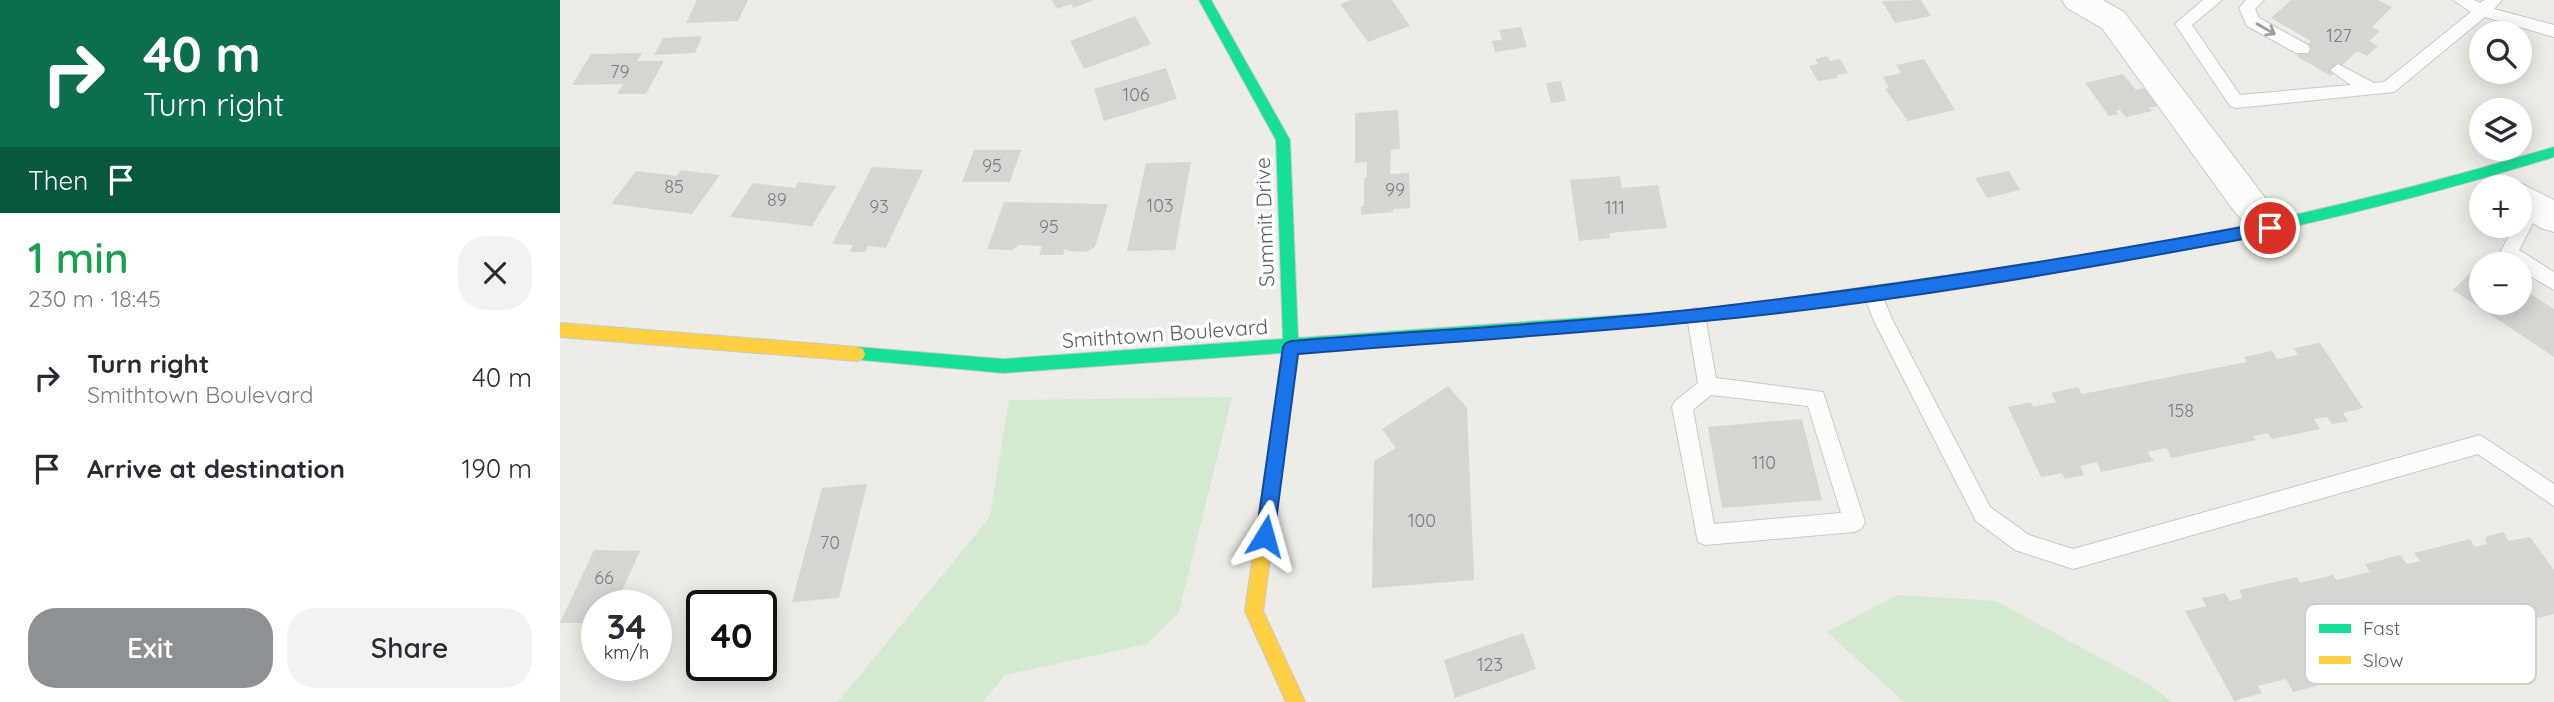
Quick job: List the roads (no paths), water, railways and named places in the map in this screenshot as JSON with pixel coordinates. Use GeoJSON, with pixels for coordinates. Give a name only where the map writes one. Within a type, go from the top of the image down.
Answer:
{"type":"FeatureCollection","features":[{"type":"Feature","properties":{"kind":"main road","name":"Summit Drive"},"geometry":{"type":"LineString","coordinates":[[1205,0],[1283,140],[1291,347],[1254,611],[1296,702]]}},
{"type":"Feature","properties":{"kind":"main road","name":"Smithtown Boulevard"},"geometry":{"type":"LineString","coordinates":[[2532,181],[2554,152]]}},
{"type":"Feature","properties":{"kind":"main road","name":"Smithtown Boulevard"},"geometry":{"type":"LineString","coordinates":[[560,330],[1003,366],[1291,347],[1696,316],[2116,257],[2270,228],[2469,203]]}},
{"type":"Feature","properties":{"kind":"street"},"geometry":{"type":"LineString","coordinates":[[2078,0],[2113,20],[2243,197],[2270,228]]}},
{"type":"Feature","properties":{"kind":"lane"},"geometry":{"type":"LineString","coordinates":[[2214,0],[2183,24],[2236,102],[2388,88],[2488,6]]}},
{"type":"Feature","properties":{"kind":"lane"},"geometry":{"type":"LineString","coordinates":[[2256,0],[2247,8],[2253,22],[2302,50]]}},
{"type":"Feature","properties":{"kind":"lane"},"geometry":{"type":"LineString","coordinates":[[2461,0],[2488,6],[2554,31]]}},
{"type":"Feature","properties":{"kind":"lane"},"geometry":{"type":"LineString","coordinates":[[2338,70],[2372,90]]}},
{"type":"Feature","properties":{"kind":"lane"},"geometry":{"type":"LineString","coordinates":[[2513,238],[2510,253],[2554,282]]}},
{"type":"Feature","properties":{"kind":"lane"},"geometry":{"type":"LineString","coordinates":[[1872,293],[1883,321],[1983,514],[2023,543],[2073,559],[2480,444],[2554,496]]}},
{"type":"Feature","properties":{"kind":"lane"},"geometry":{"type":"LineString","coordinates":[[1696,316],[1708,386]]}},
{"type":"Feature","properties":{"kind":"lane"},"geometry":{"type":"LineString","coordinates":[[1708,386],[1816,398],[1854,522],[1705,535],[1682,407],[1708,386]]}}]}
